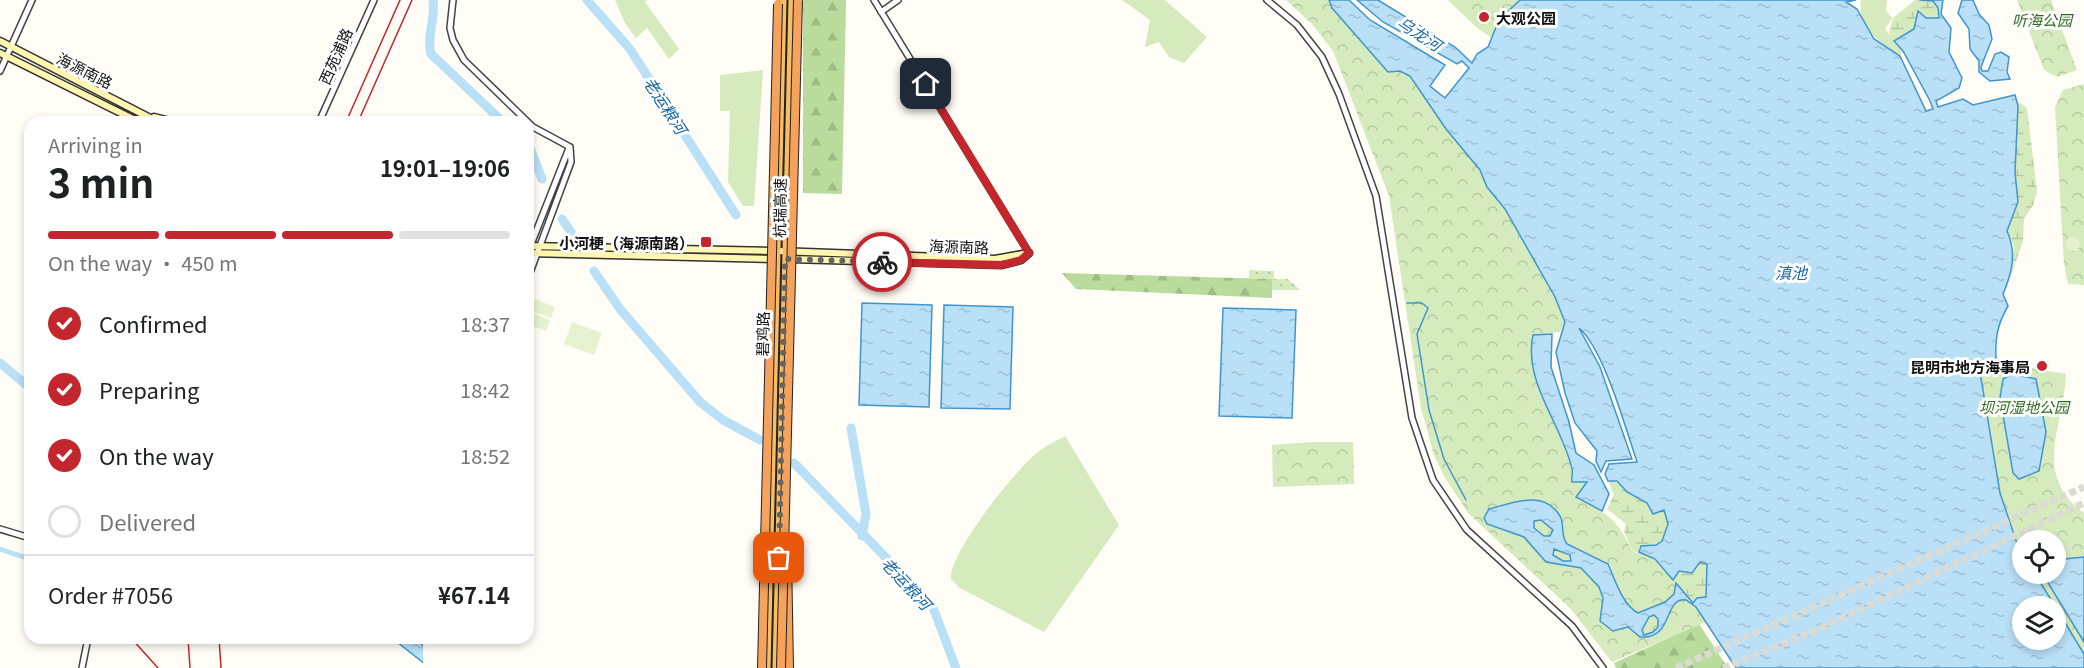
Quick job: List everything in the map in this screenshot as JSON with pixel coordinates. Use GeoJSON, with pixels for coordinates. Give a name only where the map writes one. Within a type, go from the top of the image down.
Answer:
{"type":"FeatureCollection","features":[{"type":"Feature","properties":{"kind":"highway","name":"碧鸡路"},"geometry":{"type":"LineString","coordinates":[[767,668],[792,0]]}},
{"type":"Feature","properties":{"kind":"highway","name":"杭瑞高速"},"geometry":{"type":"LineString","coordinates":[[781,668],[798,0]]}},
{"type":"Feature","properties":{"kind":"highway","name":"碧鸡路"},"geometry":{"type":"LineString","coordinates":[[780,1],[782,251]]}},
{"type":"Feature","properties":{"kind":"highway","name":"杭瑞高速"},"geometry":{"type":"LineString","coordinates":[[762,668],[780,1]]}},
{"type":"Feature","properties":{"kind":"highway","name":"碧鸡路"},"geometry":{"type":"LineString","coordinates":[[776,668],[781,259]]}},
{"type":"Feature","properties":{"kind":"highway"},"geometry":{"type":"LineString","coordinates":[[786,470],[789,668]]}},
{"type":"Feature","properties":{"kind":"main road","name":"海源南路"},"geometry":{"type":"LineString","coordinates":[[0,41],[147,116]]}},
{"type":"Feature","properties":{"kind":"main road","name":"海源南路"},"geometry":{"type":"LineString","coordinates":[[3,55],[127,116]]}},
{"type":"Feature","properties":{"kind":"main road"},"geometry":{"type":"LineString","coordinates":[[143,114],[151,116]]}},
{"type":"Feature","properties":{"kind":"main road","name":"海源南路"},"geometry":{"type":"LineString","coordinates":[[534,250],[1002,265],[1021,260],[1029,253]]}},
{"type":"Feature","properties":{"kind":"main road","name":"海源南路"},"geometry":{"type":"LineString","coordinates":[[539,250],[782,251],[1004,259],[1029,253]]}},
{"type":"Feature","properties":{"kind":"street"},"geometry":{"type":"LineString","coordinates":[[0,71],[3,55],[11,46],[32,0]]}},
{"type":"Feature","properties":{"kind":"street","name":"西苑浦路"},"geometry":{"type":"LineString","coordinates":[[322,116],[374,0]]}},
{"type":"Feature","properties":{"kind":"street"},"geometry":{"type":"LineString","coordinates":[[453,0],[450,28],[453,40],[464,60],[522,116]]}},
{"type":"Feature","properties":{"kind":"street"},"geometry":{"type":"LineString","coordinates":[[874,0],[1029,253]]}},
{"type":"Feature","properties":{"kind":"street"},"geometry":{"type":"LineString","coordinates":[[881,12],[898,0]]}},
{"type":"Feature","properties":{"kind":"street"},"geometry":{"type":"LineString","coordinates":[[1267,0],[1304,33],[1322,57],[1340,94],[1376,196],[1412,418],[1433,480],[1467,530],[1572,626],[1603,668]]}},
{"type":"Feature","properties":{"kind":"street"},"geometry":{"type":"LineString","coordinates":[[534,128],[570,147]]}},
{"type":"Feature","properties":{"kind":"street"},"geometry":{"type":"LineString","coordinates":[[534,237],[570,147]]}},
{"type":"Feature","properties":{"kind":"street"},"geometry":{"type":"LineString","coordinates":[[534,263],[571,162],[570,147]]}},
{"type":"Feature","properties":{"kind":"street"},"geometry":{"type":"LineString","coordinates":[[0,529],[24,536]]}},
{"type":"Feature","properties":{"kind":"street"},"geometry":{"type":"LineString","coordinates":[[82,668],[87,644]]}},
{"type":"Feature","properties":{"kind":"green space"},"geometry":{"type":"Polygon","coordinates":[[[615,0],[647,0],[645,2],[679,49],[669,59],[647,28],[636,38],[625,23],[615,0]]]}},
{"type":"Feature","properties":{"kind":"green space"},"geometry":{"type":"Polygon","coordinates":[[[803,0],[846,0],[842,194],[803,193],[803,0]]]}},
{"type":"Feature","properties":{"kind":"green space"},"geometry":{"type":"Polygon","coordinates":[[[1122,0],[1165,0],[1207,37],[1184,63],[1169,57],[1159,42],[1145,47],[1150,20],[1122,0]]]}},
{"type":"Feature","properties":{"kind":"green space"},"geometry":{"type":"Polygon","coordinates":[[[1286,0],[1329,0],[1332,8],[1388,72],[1400,71],[1410,76],[1446,129],[1480,170],[1487,187],[1505,209],[1555,297],[1565,322],[1560,332],[1533,335],[1534,361],[1538,386],[1569,457],[1571,478],[1575,483],[1584,480],[1587,482],[1577,494],[1578,499],[1612,519],[1633,552],[1644,554],[1665,569],[1684,590],[1706,622],[1612,662],[1570,608],[1469,514],[1445,478],[1434,455],[1421,408],[1389,196],[1333,51],[1312,24],[1286,0]]]}},
{"type":"Feature","properties":{"kind":"green space","name":"大观公园"},"geometry":{"type":"Polygon","coordinates":[[[1448,0],[1520,0],[1499,21],[1492,38],[1476,27],[1448,0]]]}},
{"type":"Feature","properties":{"kind":"green space"},"geometry":{"type":"Polygon","coordinates":[[[1861,0],[1887,0],[1886,11],[1892,18],[1885,29],[1903,51],[1900,56],[1877,39],[1866,26],[1862,18],[1861,0]]]}},
{"type":"Feature","properties":{"kind":"green space"},"geometry":{"type":"Polygon","coordinates":[[[1915,0],[1933,1],[1938,8],[1939,18],[1926,18],[1918,11],[1914,29],[1894,41],[1889,33],[1893,18],[1915,0]]]}},
{"type":"Feature","properties":{"kind":"green space","name":"听海公园"},"geometry":{"type":"Polygon","coordinates":[[[2017,0],[2051,0],[2077,70],[2057,77],[2044,70],[2017,0]]]}},
{"type":"Feature","properties":{"kind":"green space"},"geometry":{"type":"Polygon","coordinates":[[[763,70],[754,206],[743,206],[728,182],[730,111],[720,111],[720,75],[763,70]]]}},
{"type":"Feature","properties":{"kind":"green space"},"geometry":{"type":"Polygon","coordinates":[[[2084,84],[2084,285],[2068,284],[2064,264],[2055,107],[2063,90],[2084,84]]]}},
{"type":"Feature","properties":{"kind":"green space"},"geometry":{"type":"Polygon","coordinates":[[[2017,101],[2027,108],[2037,192],[2033,205],[2024,219],[2023,241],[2009,281],[2014,246],[2007,231],[2018,202],[2015,172],[2017,101]]]}},
{"type":"Feature","properties":{"kind":"green space"},"geometry":{"type":"Polygon","coordinates":[[[2073,237],[2078,239],[2080,244],[2078,249],[2073,251],[2068,249],[2066,244],[2068,239],[2073,237]]]}},
{"type":"Feature","properties":{"kind":"green space"},"geometry":{"type":"Polygon","coordinates":[[[1249,270],[1274,271],[1274,279],[1288,279],[1300,290],[1272,290],[1272,279],[1249,278],[1249,270]]]}},
{"type":"Feature","properties":{"kind":"green space"},"geometry":{"type":"Polygon","coordinates":[[[1062,273],[1272,279],[1272,298],[1076,289],[1062,273]]]}},
{"type":"Feature","properties":{"kind":"green space"},"geometry":{"type":"Polygon","coordinates":[[[535,299],[555,307],[551,318],[534,312],[535,299]]]}},
{"type":"Feature","properties":{"kind":"green space"},"geometry":{"type":"Polygon","coordinates":[[[534,314],[550,320],[546,331],[534,326],[534,314]]]}},
{"type":"Feature","properties":{"kind":"green space"},"geometry":{"type":"Polygon","coordinates":[[[572,322],[602,333],[594,355],[564,344],[572,322]]]}},
{"type":"Feature","properties":{"kind":"green space","name":"坝河湿地公园"},"geometry":{"type":"Polygon","coordinates":[[[1996,362],[2066,374],[2054,448],[2054,466],[2059,482],[2068,498],[2084,513],[2084,654],[2066,625],[2066,596],[2048,596],[2041,584],[2066,584],[2066,530],[2013,530],[2000,493],[1979,365],[1996,362]]]}},
{"type":"Feature","properties":{"kind":"green space"},"geometry":{"type":"Polygon","coordinates":[[[1065,436],[1119,525],[1044,632],[960,588],[951,579],[960,551],[1000,493],[1037,453],[1065,436]]]}},
{"type":"Feature","properties":{"kind":"green space"},"geometry":{"type":"Polygon","coordinates":[[[1353,442],[1354,484],[1273,487],[1272,445],[1353,442]]]}},
{"type":"Feature","properties":{"kind":"green space"},"geometry":{"type":"Polygon","coordinates":[[[1612,479],[1647,503],[1650,510],[1664,510],[1668,524],[1660,543],[1639,547],[1639,552],[1633,552],[1624,531],[1626,524],[1607,509],[1614,495],[1608,481],[1612,479]]]}},
{"type":"Feature","properties":{"kind":"green space"},"geometry":{"type":"Polygon","coordinates":[[[1700,562],[1707,564],[1706,598],[1700,597],[1693,603],[1673,580],[1679,571],[1697,568],[1700,562]]]}},
{"type":"Feature","properties":{"kind":"green space"},"geometry":{"type":"Polygon","coordinates":[[[1699,624],[1728,668],[1616,668],[1614,663],[1699,624]]]}},
{"type":"Feature","properties":{"kind":"water","name":"滇池"},"geometry":{"type":"Polygon","coordinates":[[[1329,0],[1349,0],[1370,20],[1445,65],[1430,86],[1445,98],[1469,68],[1462,61],[1457,64],[1383,22],[1357,0],[1378,0],[1455,47],[1472,63],[1477,54],[1488,47],[1499,20],[1520,0],[1856,0],[1846,2],[1857,9],[1874,39],[1900,56],[1926,111],[1933,109],[1930,101],[1903,51],[1894,41],[1914,29],[1918,11],[1926,18],[1939,18],[1938,8],[1933,1],[1919,0],[1943,0],[1941,14],[1951,28],[1949,52],[1962,78],[1959,88],[1936,101],[1938,107],[1963,99],[1973,105],[2015,95],[2018,106],[2015,172],[2018,202],[2007,231],[2013,255],[2009,278],[2003,294],[2008,306],[2001,319],[1998,332],[1996,362],[1979,366],[2000,493],[2013,530],[2012,584],[2041,584],[2049,596],[2012,596],[2012,650],[2066,650],[2066,624],[2084,654],[2084,668],[1736,668],[1696,607],[1686,600],[1674,605],[1663,626],[1651,636],[1640,637],[1628,627],[1613,631],[1600,621],[1603,598],[1599,587],[1581,568],[1546,562],[1524,537],[1487,524],[1484,518],[1489,509],[1518,501],[1537,500],[1546,503],[1560,516],[1567,544],[1608,564],[1623,598],[1638,613],[1665,602],[1674,594],[1676,583],[1693,603],[1697,598],[1706,597],[1707,564],[1700,562],[1692,573],[1679,571],[1673,580],[1655,559],[1639,552],[1641,546],[1656,545],[1662,541],[1668,524],[1664,510],[1653,514],[1647,503],[1627,492],[1617,481],[1608,481],[1605,474],[1609,464],[1637,462],[1613,391],[1597,353],[1579,328],[1600,367],[1632,459],[1606,461],[1601,472],[1596,461],[1597,451],[1575,423],[1565,393],[1556,352],[1565,322],[1555,297],[1505,209],[1487,187],[1480,170],[1446,129],[1410,76],[1400,71],[1388,72],[1332,8],[1329,0]],[[1541,520],[1534,521],[1534,528],[1544,536],[1550,536],[1553,530],[1541,520]],[[1554,549],[1553,555],[1563,561],[1571,561],[1570,555],[1554,549]],[[1654,615],[1649,617],[1642,630],[1644,635],[1653,632],[1658,627],[1658,619],[1654,615]]]}},
{"type":"Feature","properties":{"kind":"water"},"geometry":{"type":"Polygon","coordinates":[[[1962,0],[1973,0],[1979,14],[1989,25],[1992,39],[1981,67],[1982,71],[1988,71],[1995,54],[2001,52],[2009,57],[2007,72],[2010,79],[1990,81],[1979,72],[1979,61],[1970,49],[1969,29],[1958,13],[1962,0]]]}},
{"type":"Feature","properties":{"kind":"water"},"geometry":{"type":"Polygon","coordinates":[[[862,303],[932,305],[929,407],[859,405],[862,303]]]}},
{"type":"Feature","properties":{"kind":"water"},"geometry":{"type":"Polygon","coordinates":[[[944,305],[1013,307],[1010,409],[941,408],[944,305]]]}},
{"type":"Feature","properties":{"kind":"water"},"geometry":{"type":"Polygon","coordinates":[[[1223,308],[1296,310],[1292,418],[1219,416],[1223,308]]]}},
{"type":"Feature","properties":{"kind":"water"},"geometry":{"type":"Polygon","coordinates":[[[1552,334],[1551,367],[1569,422],[1576,453],[1594,465],[1609,494],[1602,511],[1576,497],[1587,482],[1572,482],[1572,469],[1567,452],[1538,387],[1533,370],[1531,353],[1533,335],[1552,334]]]}},
{"type":"Feature","properties":{"kind":"water"},"geometry":{"type":"Polygon","coordinates":[[[2012,374],[2036,379],[2046,432],[2039,471],[2019,479],[2013,473],[2000,398],[2003,379],[2012,374]]]}},
{"type":"Feature","properties":{"kind":"water"},"geometry":{"type":"Polygon","coordinates":[[[2084,557],[2084,642],[2066,612],[2066,596],[2056,596],[2049,584],[2066,584],[2066,559],[2084,557]]]}},
{"type":"Feature","properties":{"kind":"water"},"geometry":{"type":"Polygon","coordinates":[[[400,644],[421,644],[430,668],[400,644]]]}},
{"type":"Feature","properties":{"kind":"pier"},"geometry":{"type":"Polygon","coordinates":[[[423,644],[453,668],[428,668],[423,664],[423,644]]]}},
{"type":"Feature","properties":{"kind":"waterway","name":"老运粮河"},"geometry":{"type":"LineString","coordinates":[[433,0],[431,54],[497,116]]}},
{"type":"Feature","properties":{"kind":"waterway","name":"老运粮河"},"geometry":{"type":"LineString","coordinates":[[587,0],[630,49],[736,215]]}},
{"type":"Feature","properties":{"kind":"waterway","name":"老运粮河"},"geometry":{"type":"LineString","coordinates":[[534,158],[542,179]]}},
{"type":"Feature","properties":{"kind":"waterway","name":"老运粮河"},"geometry":{"type":"LineString","coordinates":[[562,219],[571,232]]}},
{"type":"Feature","properties":{"kind":"waterway","name":"老运粮河"},"geometry":{"type":"LineString","coordinates":[[594,271],[620,309],[700,402],[723,420],[760,440]]}},
{"type":"Feature","properties":{"kind":"waterway"},"geometry":{"type":"LineString","coordinates":[[1407,303],[1422,303],[1428,308],[1417,334],[1429,410],[1444,459],[1466,500]]}},
{"type":"Feature","properties":{"kind":"waterway"},"geometry":{"type":"LineString","coordinates":[[0,363],[24,383]]}},
{"type":"Feature","properties":{"kind":"waterway","name":"老运粮河"},"geometry":{"type":"LineString","coordinates":[[851,428],[866,514],[862,536]]}},
{"type":"Feature","properties":{"kind":"waterway","name":"老运粮河"},"geometry":{"type":"LineString","coordinates":[[794,463],[932,605],[956,668]]}},
{"type":"Feature","properties":{"kind":"waterway"},"geometry":{"type":"LineString","coordinates":[[0,549],[24,557]]}},
{"type":"Feature","properties":{"kind":"tunnel"},"geometry":{"type":"LineString","coordinates":[[1676,668],[2084,487]]}},
{"type":"Feature","properties":{"kind":"tunnel"},"geometry":{"type":"LineString","coordinates":[[1723,668],[1816,630],[2084,503]]}},
{"type":"Feature","properties":{"kind":"railway"},"geometry":{"type":"LineString","coordinates":[[349,116],[400,0]]}},
{"type":"Feature","properties":{"kind":"railway"},"geometry":{"type":"LineString","coordinates":[[361,116],[412,0]]}},
{"type":"Feature","properties":{"kind":"railway"},"geometry":{"type":"LineString","coordinates":[[136,644],[158,668]]}},
{"type":"Feature","properties":{"kind":"railway"},"geometry":{"type":"LineString","coordinates":[[188,644],[190,668]]}},
{"type":"Feature","properties":{"kind":"railway"},"geometry":{"type":"LineString","coordinates":[[219,644],[221,668]]}},
{"type":"Feature","properties":{"kind":"way so far"},"geometry":{"type":"LineString","coordinates":[[779,558],[785,259],[882,262]]}},
{"type":"Feature","properties":{"kind":"place","name":"大观公园"},"geometry":{"type":"Point","coordinates":[1484,17]}},
{"type":"Feature","properties":{"kind":"place","name":"小河梗（海源南路）"},"geometry":{"type":"Point","coordinates":[706,242]}},
{"type":"Feature","properties":{"kind":"place","name":"昆明市地方海事局"},"geometry":{"type":"Point","coordinates":[2042,366]}},
{"type":"Feature","properties":{"kind":"route"},"geometry":{"type":"LineString","coordinates":[[882,262],[1002,265],[1012,264],[1029,253],[926,84]]}},
{"type":"Feature","properties":{"kind":"water label","name":"乌龙河"},"geometry":{"type":"Point","coordinates":[1420,33]}}]}
